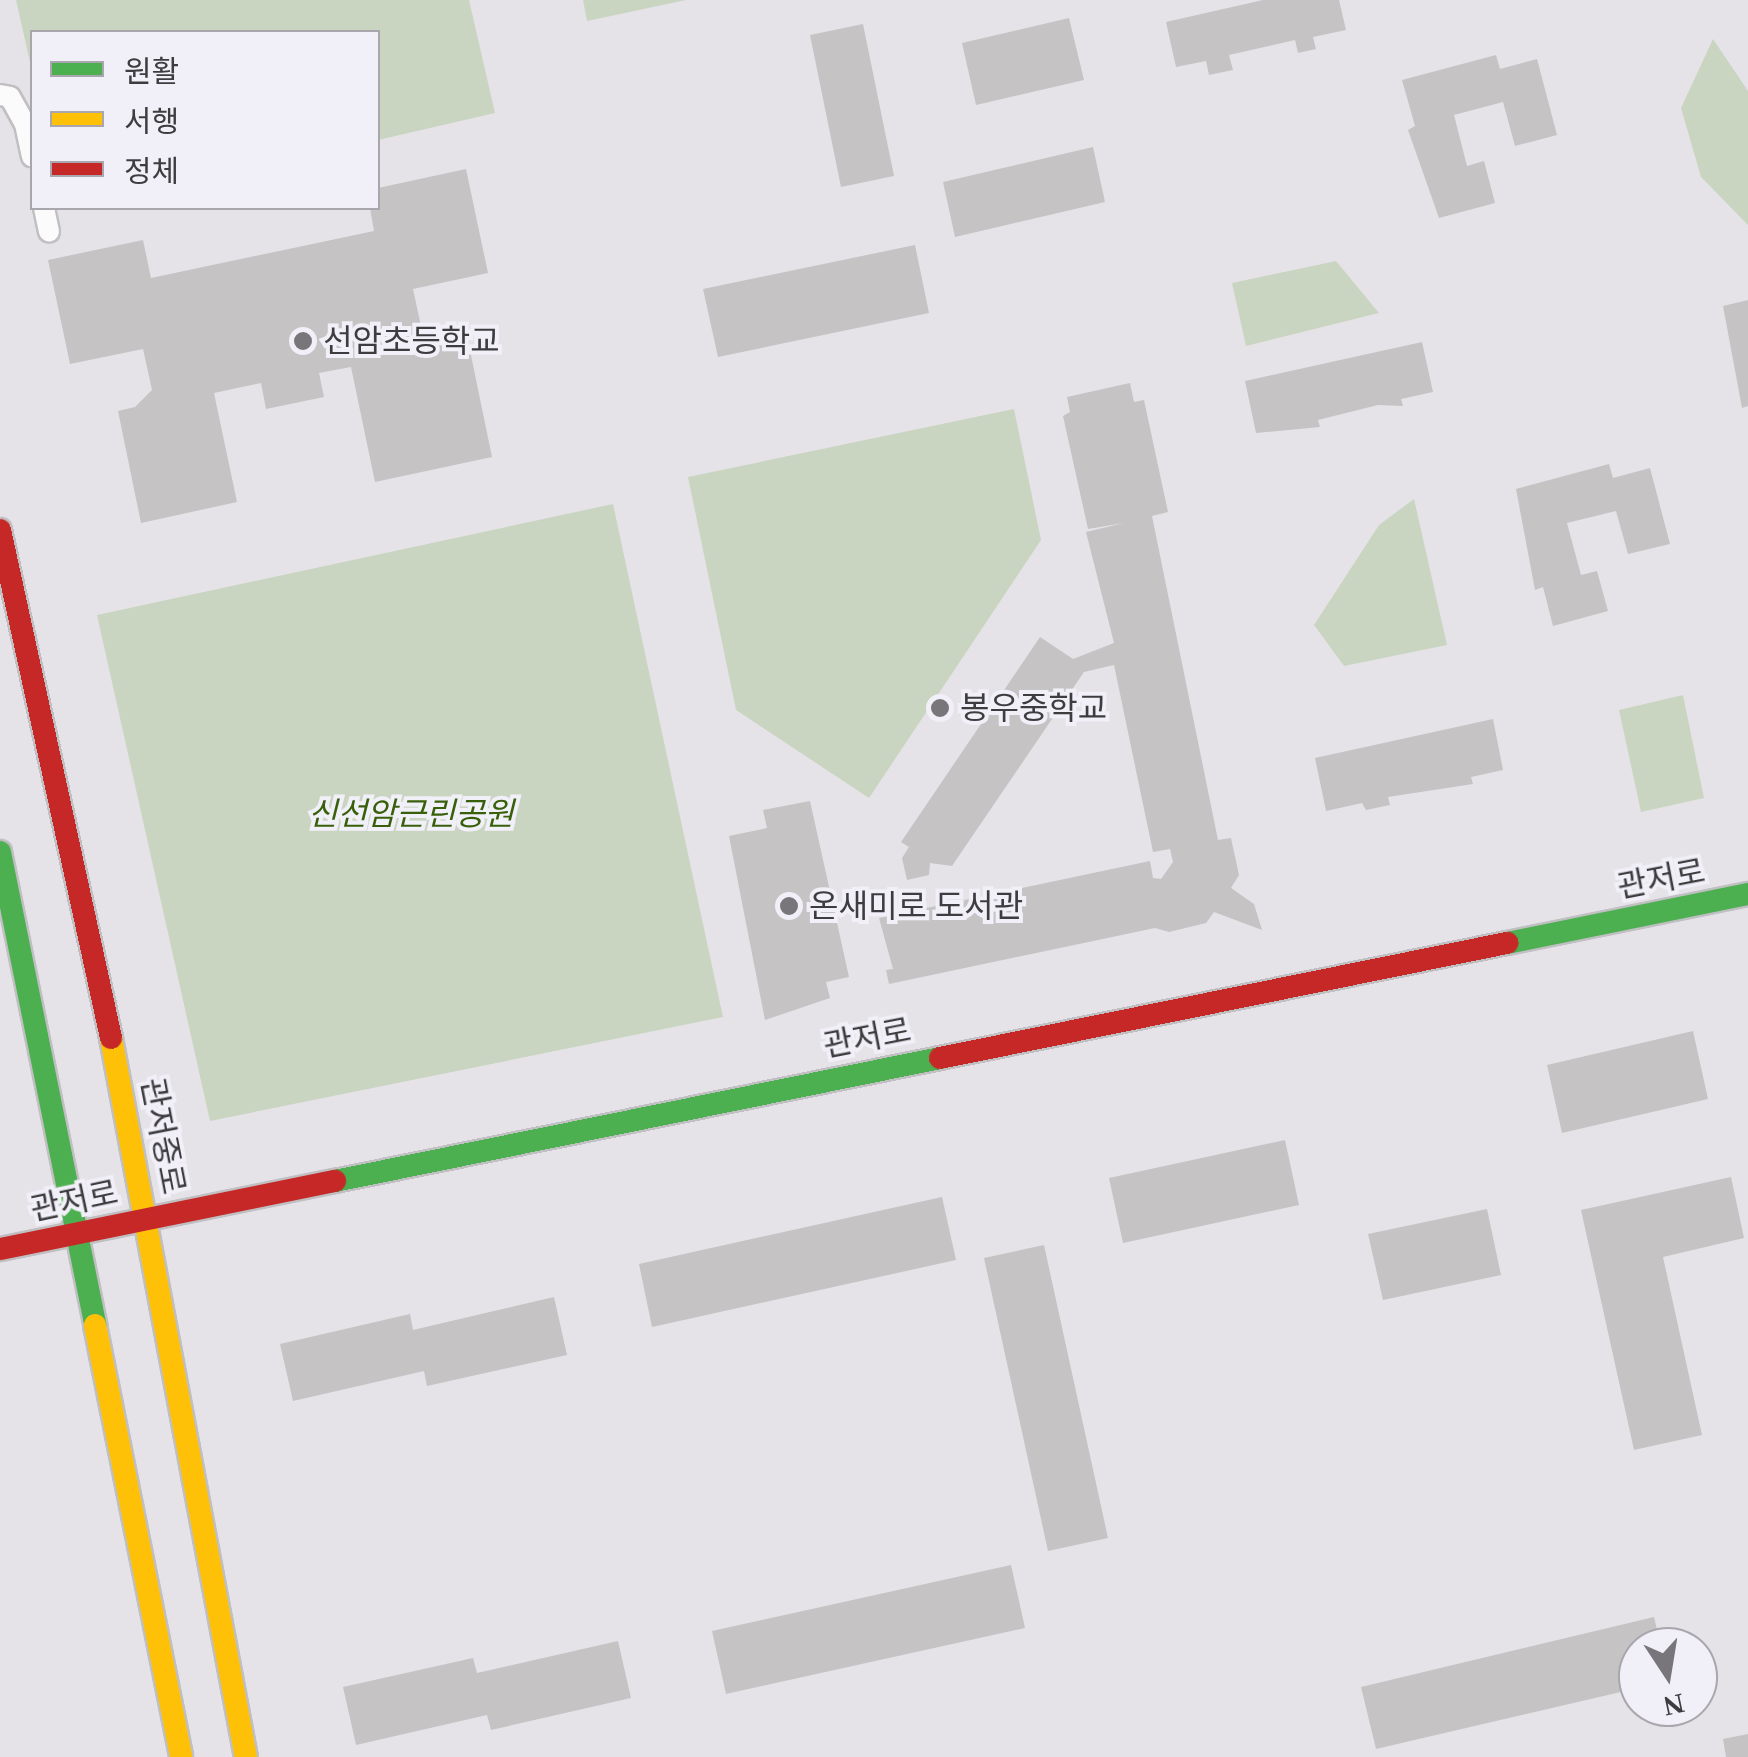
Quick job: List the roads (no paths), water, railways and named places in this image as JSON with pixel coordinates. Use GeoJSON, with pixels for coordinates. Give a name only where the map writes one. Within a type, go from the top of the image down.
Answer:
{"type":"FeatureCollection","features":[{"type":"Feature","properties":{"kind":"street","name":"관저중로"},"geometry":{"type":"LineString","coordinates":[[0,530],[146,1219],[246,1757]]}},
{"type":"Feature","properties":{"kind":"street"},"geometry":{"type":"LineString","coordinates":[[0,852],[181,1757]]}},
{"type":"Feature","properties":{"kind":"street","name":"관저로"},"geometry":{"type":"LineString","coordinates":[[0,1250],[1748,894]]}},
{"type":"Feature","properties":{"kind":"lane"},"geometry":{"type":"LineString","coordinates":[[0,94],[10,97],[25,124],[30,147]]}},
{"type":"Feature","properties":{"kind":"lane"},"geometry":{"type":"LineString","coordinates":[[45,210],[50,231]]}},
{"type":"Feature","properties":{"kind":"place","name":"선암초등학교"},"geometry":{"type":"Point","coordinates":[303,341]}},
{"type":"Feature","properties":{"kind":"place","name":"봉우중학교"},"geometry":{"type":"Point","coordinates":[940,708]}},
{"type":"Feature","properties":{"kind":"place","name":"온새미로 도서관"},"geometry":{"type":"Point","coordinates":[789,906]}},
{"type":"Feature","properties":{"kind":"park label","name":"신선암근린공원"},"geometry":{"type":"Point","coordinates":[411,814]}}]}
